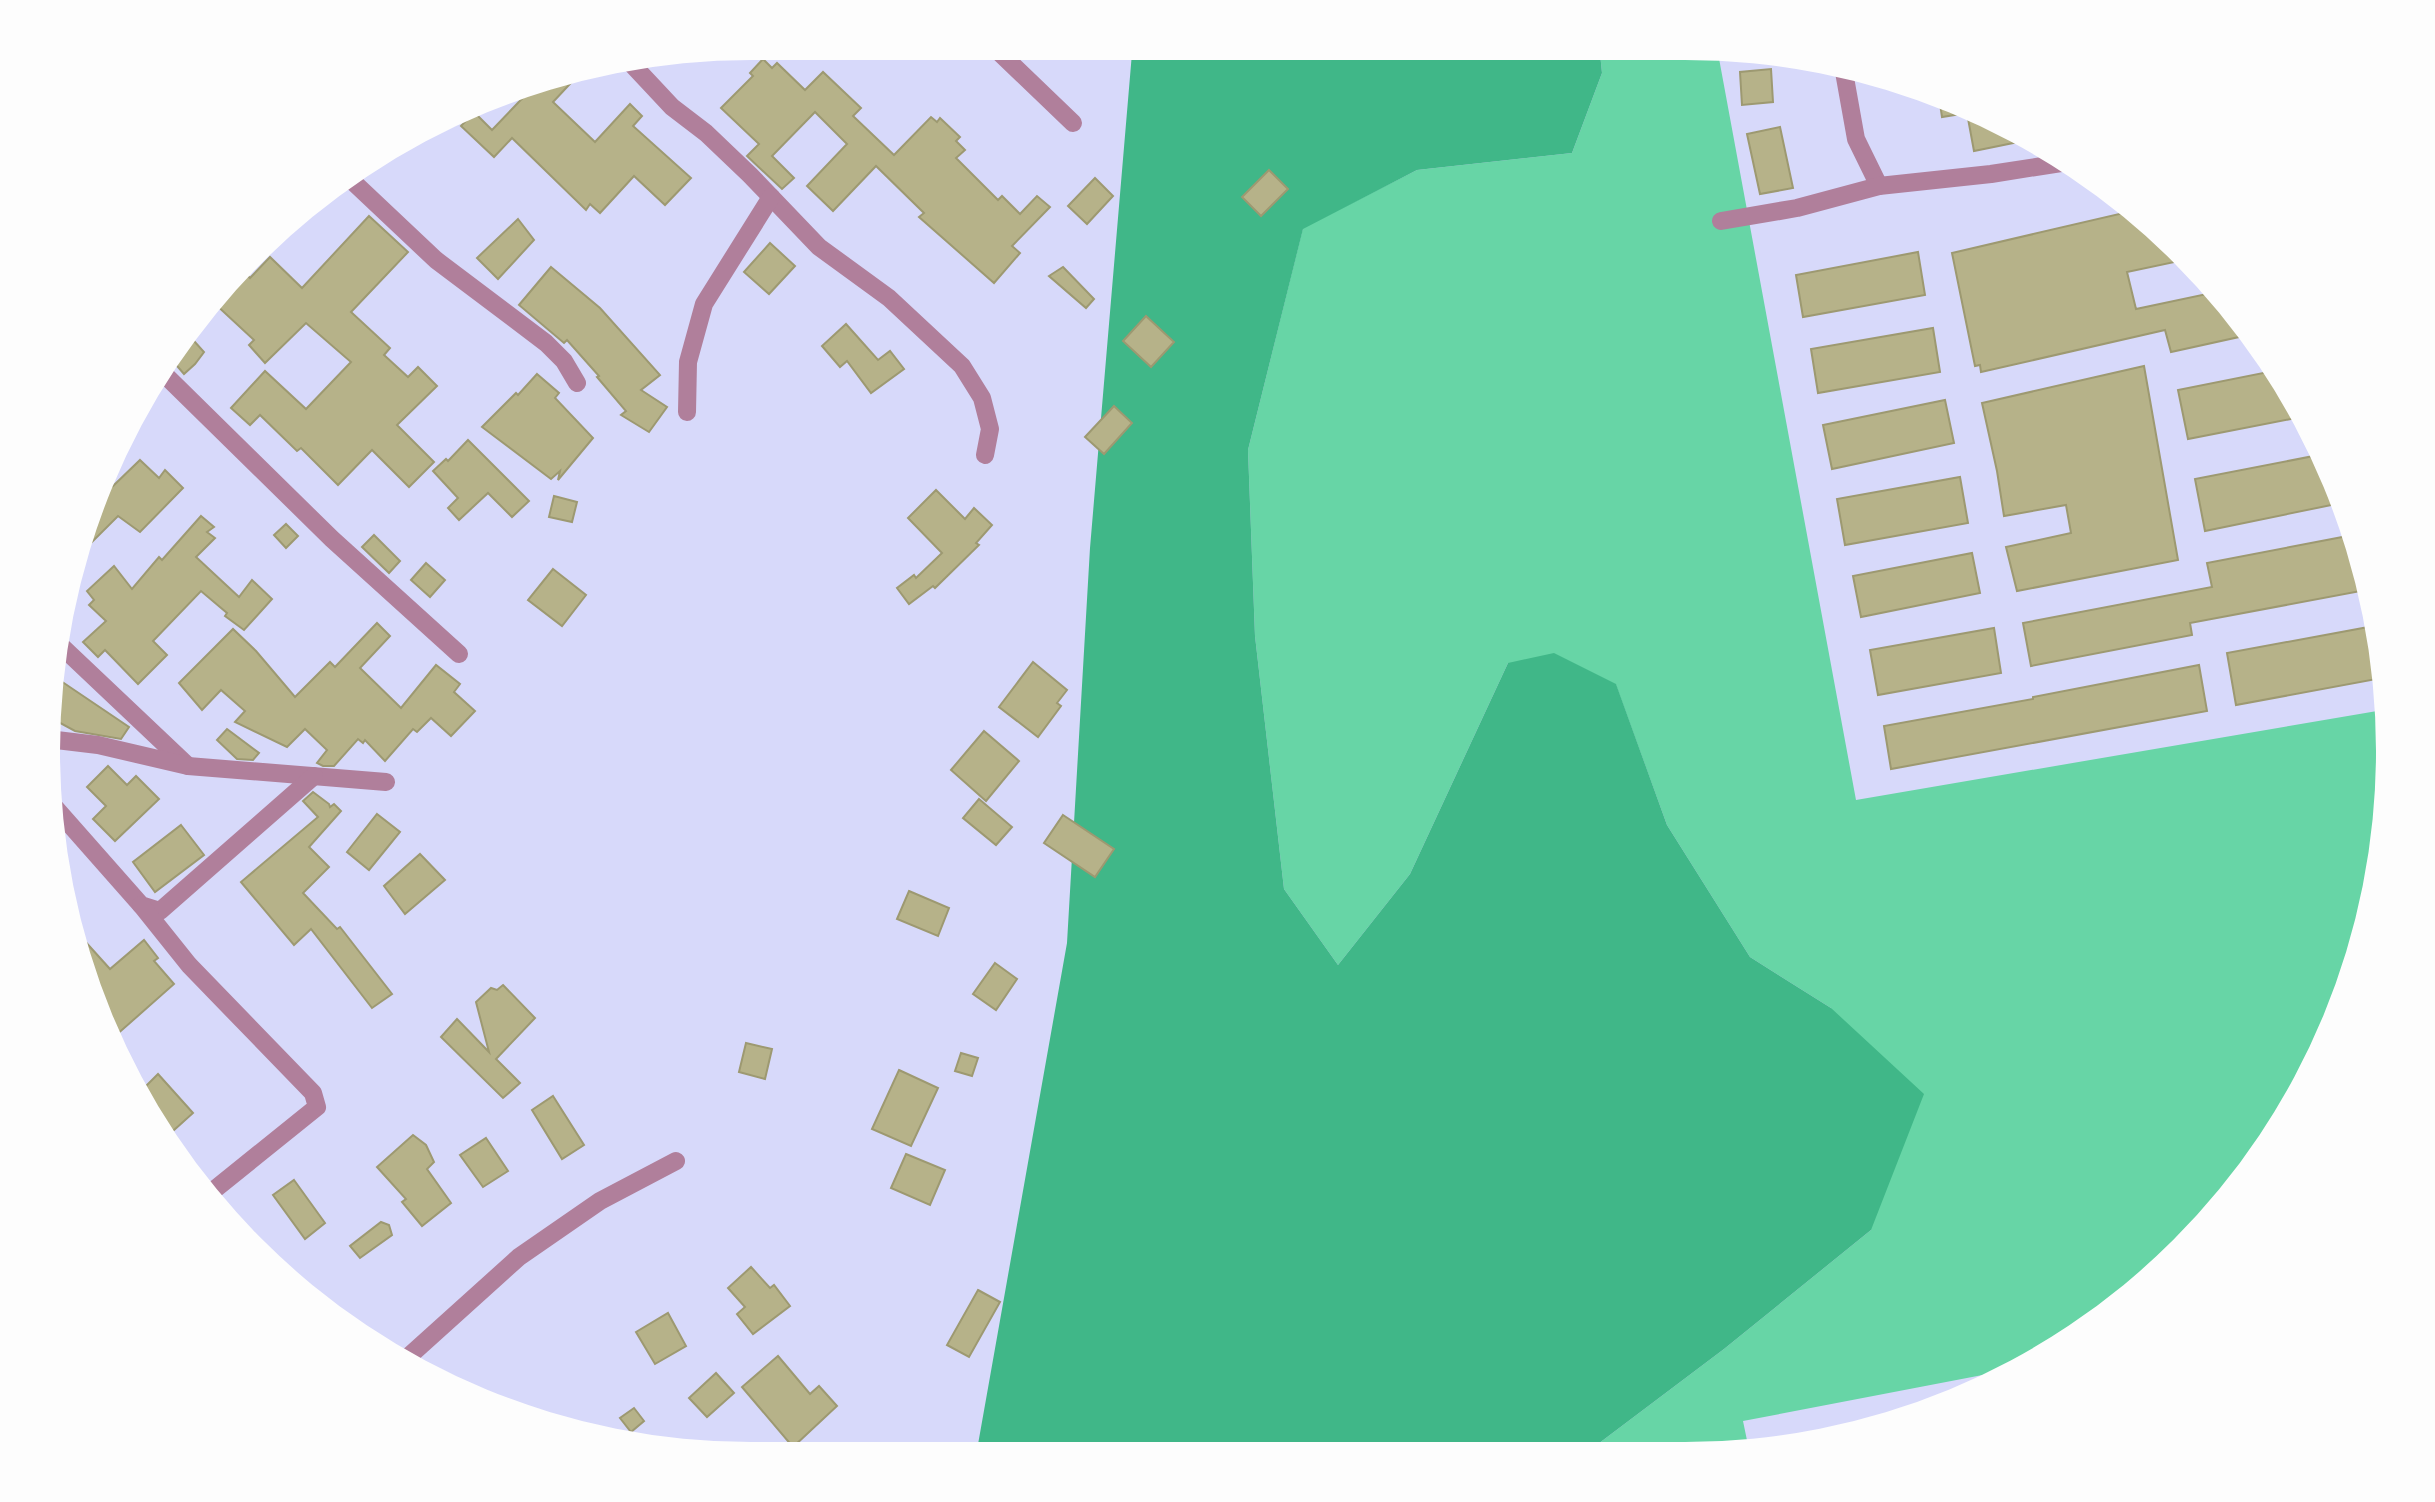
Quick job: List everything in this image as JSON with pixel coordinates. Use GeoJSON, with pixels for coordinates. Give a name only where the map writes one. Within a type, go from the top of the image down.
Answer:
{"type":"FeatureCollection","features":[{"type":"Feature","properties":{"kind":"street"},"geometry":{"type":"LineString","coordinates":[[1007,60],[1073,124]]}},
{"type":"Feature","properties":{"kind":"street"},"geometry":{"type":"LineString","coordinates":[[637,69],[672,107],[706,133],[819,247],[889,298],[962,366],[982,398],[990,429],[985,455]]}},
{"type":"Feature","properties":{"kind":"street"},"geometry":{"type":"LineString","coordinates":[[1845,79],[1856,139],[1879,186]]}},
{"type":"Feature","properties":{"kind":"street"},"geometry":{"type":"LineString","coordinates":[[1721,221],[1797,208],[1879,186],[2050,165]]}},
{"type":"Feature","properties":{"kind":"street"},"geometry":{"type":"LineString","coordinates":[[356,184],[436,260],[546,343],[564,361],[577,383]]}},
{"type":"Feature","properties":{"kind":"street"},"geometry":{"type":"LineString","coordinates":[[687,412],[688,362],[704,304],[771,197]]}},
{"type":"Feature","properties":{"kind":"street"},"geometry":{"type":"LineString","coordinates":[[169,379],[332,539],[459,654]]}},
{"type":"Feature","properties":{"kind":"street"},"geometry":{"type":"LineString","coordinates":[[67,651],[188,766]]}},
{"type":"Feature","properties":{"kind":"street"},"geometry":{"type":"LineString","coordinates":[[60,740],[99,745],[188,766],[386,782]]}},
{"type":"Feature","properties":{"kind":"street"},"geometry":{"type":"LineString","coordinates":[[141,905],[160,911],[314,776]]}},
{"type":"Feature","properties":{"kind":"street"},"geometry":{"type":"LineString","coordinates":[[63,816],[141,905],[189,965],[313,1093],[317,1107],[216,1189]]}},
{"type":"Feature","properties":{"kind":"street"},"geometry":{"type":"LineString","coordinates":[[412,1354],[519,1257],[600,1201],[676,1161]]}},
{"type":"Feature","properties":{"kind":"green space"},"geometry":{"type":"Polygon","coordinates":[[[1131,60],[1601,60],[1602,73],[1572,153],[1417,170],[1303,229],[1248,450],[1255,636],[1284,889],[1338,965],[1410,874],[1508,663],[1554,653],[1616,684],[1667,825],[1750,957],[1831,1008],[1924,1094],[1871,1230],[1724,1349],[1601,1442],[978,1442],[1067,943],[1090,548],[1131,60]]]}},
{"type":"Feature","properties":{"kind":"green space"},"geometry":{"type":"Polygon","coordinates":[[[1601,60],[1719,61],[1856,800],[2374,711],[2376,751],[2370,841],[2352,930],[2339,973],[2323,1016],[2283,1097],[2233,1172],[2204,1207],[2140,1271],[2105,1300],[2030,1350],[1990,1371],[1981,1375],[1743,1421],[1747,1439],[1601,1442],[1724,1349],[1871,1230],[1831,1008],[1750,957],[1667,825],[1616,685],[1508,663],[1410,874],[1338,965],[1284,889],[1255,636],[1248,450],[1303,228],[1417,170],[1572,153],[1602,73],[1601,60]]]}},
{"type":"Feature","properties":{"kind":"building"},"geometry":{"type":"Polygon","coordinates":[[[762,60],[772,68],[777,63],[805,90],[823,72],[861,108],[853,116],[894,155],[931,117],[937,122],[940,118],[960,137],[956,141],[965,150],[956,158],[998,200],[1002,196],[1020,214],[1037,196],[1050,207],[1012,246],[1020,253],[994,283],[919,217],[924,213],[876,166],[833,211],[807,186],[847,144],[815,112],[772,156],[794,178],[782,189],[747,156],[759,144],[721,108],[753,76],[750,73],[762,60]]]}},
{"type":"Feature","properties":{"kind":"building"},"geometry":{"type":"Polygon","coordinates":[[[1771,69],[1773,102],[1742,105],[1740,72],[1771,69]]]}},
{"type":"Feature","properties":{"kind":"building"},"geometry":{"type":"Polygon","coordinates":[[[570,84],[553,102],[595,142],[630,104],[642,116],[633,126],[691,178],[665,205],[634,176],[600,213],[590,204],[586,210],[512,138],[494,157],[461,126],[478,116],[492,130],[522,99],[570,84]]]}},
{"type":"Feature","properties":{"kind":"building"},"geometry":{"type":"Polygon","coordinates":[[[1941,109],[1955,115],[1942,117],[1941,109]]]}},
{"type":"Feature","properties":{"kind":"building"},"geometry":{"type":"Polygon","coordinates":[[[1968,121],[2013,143],[1974,151],[1968,121]]]}},
{"type":"Feature","properties":{"kind":"building"},"geometry":{"type":"Polygon","coordinates":[[[1780,127],[1793,188],[1760,194],[1747,134],[1780,127]]]}},
{"type":"Feature","properties":{"kind":"building"},"geometry":{"type":"Polygon","coordinates":[[[1269,170],[1288,189],[1261,216],[1242,197],[1269,170]]]}},
{"type":"Feature","properties":{"kind":"building"},"geometry":{"type":"Polygon","coordinates":[[[1095,178],[1113,196],[1087,224],[1068,206],[1095,178]]]}},
{"type":"Feature","properties":{"kind":"building"},"geometry":{"type":"Polygon","coordinates":[[[2119,214],[2173,262],[2127,272],[2136,309],[2204,295],[2238,337],[2171,352],[2165,330],[1981,372],[1980,365],[1975,366],[1952,253],[2119,214]]]}},
{"type":"Feature","properties":{"kind":"building"},"geometry":{"type":"Polygon","coordinates":[[[369,216],[408,252],[351,312],[390,348],[384,355],[408,377],[418,367],[437,386],[397,425],[434,462],[409,487],[372,450],[338,485],[301,448],[297,451],[260,415],[250,425],[231,408],[265,371],[306,409],[351,362],[306,323],[265,363],[249,345],[254,340],[220,308],[270,257],[302,288],[369,216]]]}},
{"type":"Feature","properties":{"kind":"building"},"geometry":{"type":"Polygon","coordinates":[[[518,219],[534,240],[498,279],[477,258],[518,219]]]}},
{"type":"Feature","properties":{"kind":"building"},"geometry":{"type":"Polygon","coordinates":[[[770,243],[795,266],[769,294],[744,272],[770,243]]]}},
{"type":"Feature","properties":{"kind":"building"},"geometry":{"type":"Polygon","coordinates":[[[1918,252],[1925,295],[1803,317],[1796,275],[1918,252]]]}},
{"type":"Feature","properties":{"kind":"building"},"geometry":{"type":"Polygon","coordinates":[[[551,267],[600,308],[660,375],[641,390],[667,407],[649,432],[621,415],[626,411],[567,340],[564,343],[519,305],[551,267]]]}},
{"type":"Feature","properties":{"kind":"building"},"geometry":{"type":"Polygon","coordinates":[[[1063,267],[1094,299],[1086,308],[1049,276],[1063,267]]]}},
{"type":"Feature","properties":{"kind":"building"},"geometry":{"type":"Polygon","coordinates":[[[1146,316],[1174,342],[1151,367],[1123,341],[1146,316]]]}},
{"type":"Feature","properties":{"kind":"building"},"geometry":{"type":"Polygon","coordinates":[[[846,324],[878,360],[890,351],[904,369],[871,393],[847,361],[840,367],[822,346],[846,324]]]}},
{"type":"Feature","properties":{"kind":"building"},"geometry":{"type":"Polygon","coordinates":[[[1933,328],[1940,372],[1818,393],[1811,349],[1933,328]]]}},
{"type":"Feature","properties":{"kind":"building"},"geometry":{"type":"Polygon","coordinates":[[[194,341],[204,352],[184,374],[177,366],[194,341]]]}},
{"type":"Feature","properties":{"kind":"building"},"geometry":{"type":"Polygon","coordinates":[[[2144,366],[2178,560],[2017,591],[2006,547],[2071,533],[2066,505],[2004,516],[1982,403],[2144,366]]]}},
{"type":"Feature","properties":{"kind":"building"},"geometry":{"type":"Polygon","coordinates":[[[2263,373],[2290,419],[2188,439],[2178,390],[2263,373]]]}},
{"type":"Feature","properties":{"kind":"building"},"geometry":{"type":"Polygon","coordinates":[[[537,374],[559,393],[555,398],[593,438],[558,480],[560,471],[551,479],[482,427],[537,374]]]}},
{"type":"Feature","properties":{"kind":"building"},"geometry":{"type":"Polygon","coordinates":[[[1945,400],[1954,443],[1832,469],[1823,425],[1945,400]]]}},
{"type":"Feature","properties":{"kind":"building"},"geometry":{"type":"Polygon","coordinates":[[[1114,406],[1132,423],[1104,454],[1085,437],[1114,406]]]}},
{"type":"Feature","properties":{"kind":"building"},"geometry":{"type":"Polygon","coordinates":[[[468,440],[529,501],[512,517],[488,493],[459,520],[448,508],[458,498],[433,471],[446,459],[448,461],[468,440]]]}},
{"type":"Feature","properties":{"kind":"building"},"geometry":{"type":"Polygon","coordinates":[[[2309,457],[2330,505],[2205,531],[2195,479],[2309,457]]]}},
{"type":"Feature","properties":{"kind":"building"},"geometry":{"type":"Polygon","coordinates":[[[140,460],[159,478],[165,470],[183,488],[140,532],[118,516],[92,542],[113,486],[140,460]]]}},
{"type":"Feature","properties":{"kind":"building"},"geometry":{"type":"Polygon","coordinates":[[[1960,477],[1968,523],[1845,545],[1837,499],[1960,477]]]}},
{"type":"Feature","properties":{"kind":"building"},"geometry":{"type":"Polygon","coordinates":[[[936,490],[965,519],[974,508],[992,525],[976,543],[979,545],[935,588],[933,586],[909,604],[897,588],[914,575],[916,578],[942,553],[908,518],[936,490]]]}},
{"type":"Feature","properties":{"kind":"building"},"geometry":{"type":"Polygon","coordinates":[[[554,496],[577,502],[572,522],[549,517],[554,496]]]}},
{"type":"Feature","properties":{"kind":"building"},"geometry":{"type":"Polygon","coordinates":[[[201,516],[214,527],[207,532],[215,538],[196,557],[239,597],[252,580],[272,599],[244,630],[225,616],[227,613],[201,591],[153,641],[167,655],[138,684],[105,650],[98,657],[83,642],[106,621],[89,605],[94,600],[87,591],[114,566],[132,589],[159,557],[162,560],[201,516]]]}},
{"type":"Feature","properties":{"kind":"building"},"geometry":{"type":"Polygon","coordinates":[[[286,524],[298,536],[286,548],[274,535],[286,524]]]}},
{"type":"Feature","properties":{"kind":"building"},"geometry":{"type":"Polygon","coordinates":[[[374,535],[400,561],[389,573],[362,547],[374,535]]]}},
{"type":"Feature","properties":{"kind":"building"},"geometry":{"type":"Polygon","coordinates":[[[2341,537],[2356,592],[2190,623],[2192,635],[2031,666],[2023,623],[2212,587],[2207,563],[2341,537]]]}},
{"type":"Feature","properties":{"kind":"building"},"geometry":{"type":"Polygon","coordinates":[[[1972,553],[1980,593],[1861,617],[1853,576],[1972,553]]]}},
{"type":"Feature","properties":{"kind":"building"},"geometry":{"type":"Polygon","coordinates":[[[426,563],[445,580],[430,597],[411,580],[426,563]]]}},
{"type":"Feature","properties":{"kind":"building"},"geometry":{"type":"Polygon","coordinates":[[[553,569],[586,595],[562,626],[528,600],[553,569]]]}},
{"type":"Feature","properties":{"kind":"building"},"geometry":{"type":"Polygon","coordinates":[[[377,623],[390,636],[360,668],[401,708],[436,665],[460,684],[454,692],[475,711],[451,736],[431,718],[417,732],[413,729],[385,761],[365,740],[363,743],[358,739],[334,766],[323,766],[317,763],[327,750],[305,729],[287,747],[235,722],[245,711],[221,690],[202,710],[179,683],[233,629],[256,651],[295,697],[330,662],[335,667],[377,623]]]}},
{"type":"Feature","properties":{"kind":"building"},"geometry":{"type":"Polygon","coordinates":[[[1994,628],[2001,673],[1878,695],[1870,650],[1994,628]]]}},
{"type":"Feature","properties":{"kind":"building"},"geometry":{"type":"Polygon","coordinates":[[[2364,628],[2372,680],[2236,705],[2227,653],[2364,628]]]}},
{"type":"Feature","properties":{"kind":"building"},"geometry":{"type":"Polygon","coordinates":[[[1033,662],[1067,690],[1057,703],[1061,706],[1038,737],[999,707],[1033,662]]]}},
{"type":"Feature","properties":{"kind":"building"},"geometry":{"type":"Polygon","coordinates":[[[2199,665],[2207,711],[1891,769],[1884,726],[2199,665]]]}},
{"type":"Feature","properties":{"kind":"building"},"geometry":{"type":"Polygon","coordinates":[[[63,682],[129,727],[121,739],[75,731],[61,723],[63,682]]]}},
{"type":"Feature","properties":{"kind":"building"},"geometry":{"type":"Polygon","coordinates":[[[227,729],[259,753],[253,760],[237,759],[217,740],[227,729]]]}},
{"type":"Feature","properties":{"kind":"building"},"geometry":{"type":"Polygon","coordinates":[[[984,731],[1019,761],[986,801],[951,770],[984,731]]]}},
{"type":"Feature","properties":{"kind":"building"},"geometry":{"type":"Polygon","coordinates":[[[108,766],[127,785],[136,776],[159,799],[115,841],[93,819],[106,806],[87,787],[108,766]]]}},
{"type":"Feature","properties":{"kind":"building"},"geometry":{"type":"Polygon","coordinates":[[[313,792],[330,807],[334,804],[341,811],[309,847],[329,867],[303,893],[337,929],[340,927],[392,994],[372,1008],[311,929],[294,945],[241,882],[318,817],[303,801],[313,792]]]}},
{"type":"Feature","properties":{"kind":"building"},"geometry":{"type":"Polygon","coordinates":[[[979,799],[1012,827],[996,845],[963,818],[979,799]]]}},
{"type":"Feature","properties":{"kind":"building"},"geometry":{"type":"Polygon","coordinates":[[[377,814],[400,832],[369,870],[347,852],[377,814]]]}},
{"type":"Feature","properties":{"kind":"building"},"geometry":{"type":"Polygon","coordinates":[[[1063,815],[1114,849],[1095,877],[1044,843],[1063,815]]]}},
{"type":"Feature","properties":{"kind":"building"},"geometry":{"type":"Polygon","coordinates":[[[181,825],[204,855],[155,892],[133,862],[181,825]]]}},
{"type":"Feature","properties":{"kind":"building"},"geometry":{"type":"Polygon","coordinates":[[[420,854],[445,880],[405,914],[384,886],[420,854]]]}},
{"type":"Feature","properties":{"kind":"building"},"geometry":{"type":"Polygon","coordinates":[[[909,891],[949,908],[938,936],[897,919],[909,891]]]}},
{"type":"Feature","properties":{"kind":"building"},"geometry":{"type":"Polygon","coordinates":[[[144,940],[158,958],[154,961],[174,984],[119,1032],[87,944],[110,969],[144,940]]]}},
{"type":"Feature","properties":{"kind":"building"},"geometry":{"type":"Polygon","coordinates":[[[995,963],[1017,979],[996,1010],[973,994],[995,963]]]}},
{"type":"Feature","properties":{"kind":"building"},"geometry":{"type":"Polygon","coordinates":[[[503,985],[535,1018],[496,1059],[520,1083],[503,1098],[441,1037],[457,1019],[489,1052],[476,1002],[491,988],[497,990],[503,985]]]}},
{"type":"Feature","properties":{"kind":"building"},"geometry":{"type":"Polygon","coordinates":[[[746,1043],[772,1049],[765,1079],[739,1072],[746,1043]]]}},
{"type":"Feature","properties":{"kind":"building"},"geometry":{"type":"Polygon","coordinates":[[[961,1053],[978,1058],[972,1076],[955,1071],[961,1053]]]}},
{"type":"Feature","properties":{"kind":"building"},"geometry":{"type":"Polygon","coordinates":[[[899,1070],[938,1088],[911,1146],[872,1129],[899,1070]]]}},
{"type":"Feature","properties":{"kind":"building"},"geometry":{"type":"Polygon","coordinates":[[[158,1074],[193,1113],[173,1131],[146,1086],[158,1074]]]}},
{"type":"Feature","properties":{"kind":"building"},"geometry":{"type":"Polygon","coordinates":[[[553,1096],[584,1145],[562,1159],[532,1110],[553,1096]]]}},
{"type":"Feature","properties":{"kind":"building"},"geometry":{"type":"Polygon","coordinates":[[[413,1135],[426,1145],[434,1162],[427,1169],[451,1203],[422,1226],[402,1202],[406,1199],[377,1167],[413,1135]]]}},
{"type":"Feature","properties":{"kind":"building"},"geometry":{"type":"Polygon","coordinates":[[[486,1138],[508,1171],[483,1187],[460,1155],[486,1138]]]}},
{"type":"Feature","properties":{"kind":"building"},"geometry":{"type":"Polygon","coordinates":[[[906,1154],[945,1170],[930,1205],[891,1188],[906,1154]]]}},
{"type":"Feature","properties":{"kind":"building"},"geometry":{"type":"Polygon","coordinates":[[[294,1180],[325,1223],[305,1239],[273,1195],[294,1180]]]}},
{"type":"Feature","properties":{"kind":"building"},"geometry":{"type":"Polygon","coordinates":[[[381,1222],[389,1225],[392,1235],[360,1258],[350,1246],[381,1222]]]}},
{"type":"Feature","properties":{"kind":"building"},"geometry":{"type":"Polygon","coordinates":[[[751,1267],[770,1288],[774,1285],[790,1306],[753,1334],[737,1314],[745,1307],[728,1288],[751,1267]]]}},
{"type":"Feature","properties":{"kind":"building"},"geometry":{"type":"Polygon","coordinates":[[[978,1290],[1000,1302],[969,1357],[947,1345],[978,1290]]]}},
{"type":"Feature","properties":{"kind":"building"},"geometry":{"type":"Polygon","coordinates":[[[668,1313],[686,1346],[655,1364],[636,1332],[668,1313]]]}},
{"type":"Feature","properties":{"kind":"building"},"geometry":{"type":"Polygon","coordinates":[[[778,1356],[810,1394],[819,1386],[837,1406],[798,1442],[789,1442],[742,1387],[778,1356]]]}},
{"type":"Feature","properties":{"kind":"building"},"geometry":{"type":"Polygon","coordinates":[[[716,1373],[734,1393],[707,1417],[689,1398],[716,1373]]]}},
{"type":"Feature","properties":{"kind":"building"},"geometry":{"type":"Polygon","coordinates":[[[634,1408],[644,1421],[631,1432],[620,1418],[634,1408]]]}}]}
